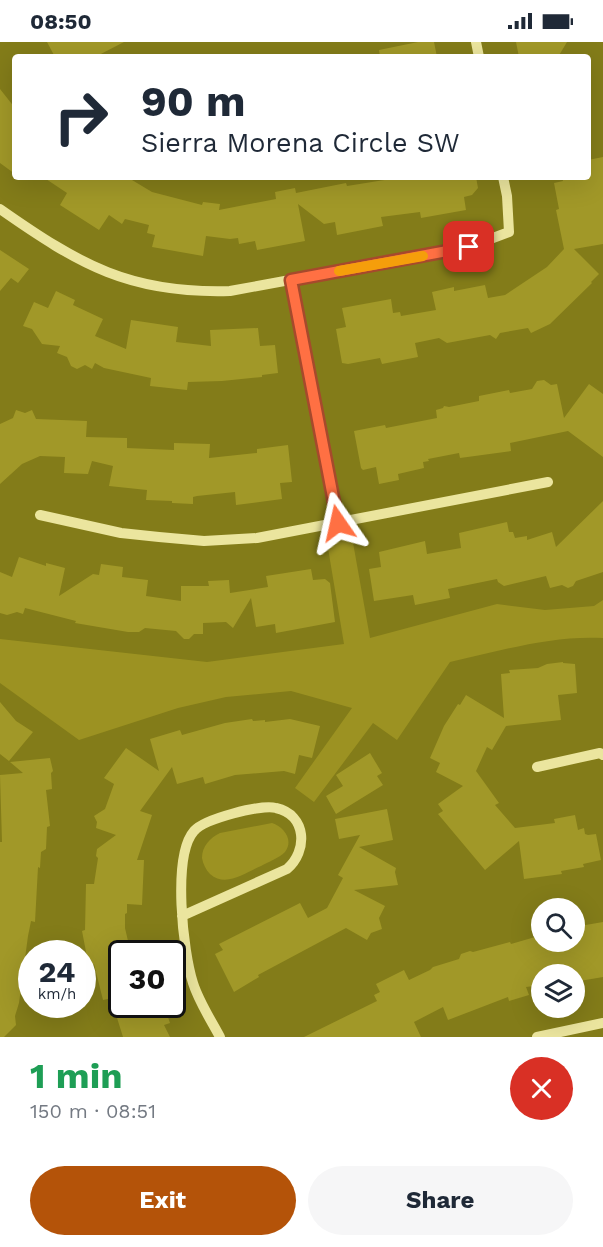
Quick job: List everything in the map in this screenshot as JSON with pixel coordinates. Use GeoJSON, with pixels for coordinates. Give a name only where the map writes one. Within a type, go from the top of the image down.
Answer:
{"type":"FeatureCollection","features":[{"type":"Feature","properties":{"kind":"street"},"geometry":{"type":"LineString","coordinates":[[0,209],[45,240],[84,263],[105,272],[146,284],[205,291],[230,291],[469,247],[509,232],[504,180]]}},
{"type":"Feature","properties":{"kind":"street"},"geometry":{"type":"LineString","coordinates":[[291,280],[338,523]]}},
{"type":"Feature","properties":{"kind":"street"},"geometry":{"type":"LineString","coordinates":[[40,515],[121,533],[204,541],[257,538],[548,482]]}},
{"type":"Feature","properties":{"kind":"street"},"geometry":{"type":"LineString","coordinates":[[537,767],[600,753],[603,755]]}},
{"type":"Feature","properties":{"kind":"street"},"geometry":{"type":"LineString","coordinates":[[182,916],[287,869],[294,863],[302,846],[295,820],[282,810],[267,807],[211,819],[198,827],[186,842],[183,852],[182,916],[183,942],[193,985],[220,1037]]}},
{"type":"Feature","properties":{"kind":"street"},"geometry":{"type":"LineString","coordinates":[[537,1037],[603,1023]]}},
{"type":"Feature","properties":{"kind":"shaded area"},"geometry":{"type":"Polygon","coordinates":[[[352,537],[370,638],[497,604],[545,610],[594,606],[603,600],[603,638],[545,641],[450,662],[397,740],[373,723],[314,802],[295,788],[352,708],[291,691],[226,697],[178,708],[79,740],[0,683],[0,639],[207,662],[344,644],[327,542],[352,537]]]}},
{"type":"Feature","properties":{"kind":"shaded area"},"geometry":{"type":"Polygon","coordinates":[[[272,823],[284,831],[288,839],[288,847],[283,854],[236,878],[222,880],[207,871],[202,854],[205,846],[213,837],[220,833],[272,823]]]}},
{"type":"Feature","properties":{"kind":"building"},"geometry":{"type":"Polygon","coordinates":[[[47,42],[124,42],[101,54],[53,54],[47,42]]]}},
{"type":"Feature","properties":{"kind":"building"},"geometry":{"type":"Polygon","coordinates":[[[418,42],[434,42],[436,54],[380,54],[379,50],[418,42]]]}},
{"type":"Feature","properties":{"kind":"building"},"geometry":{"type":"Polygon","coordinates":[[[516,42],[567,42],[560,54],[518,54],[516,42]]]}},
{"type":"Feature","properties":{"kind":"building"},"geometry":{"type":"Polygon","coordinates":[[[0,89],[12,104],[12,172],[0,163],[0,89]]]}},
{"type":"Feature","properties":{"kind":"building"},"geometry":{"type":"Polygon","coordinates":[[[603,157],[603,244],[574,249],[599,274],[550,324],[531,333],[528,328],[500,333],[496,339],[490,335],[447,343],[439,338],[415,343],[418,357],[382,364],[380,358],[342,363],[336,329],[346,327],[342,308],[391,299],[393,313],[400,312],[401,316],[436,310],[432,292],[454,287],[454,291],[485,285],[488,298],[505,295],[547,267],[564,249],[556,210],[559,209],[554,183],[563,180],[591,180],[591,159],[603,157]]]}},
{"type":"Feature","properties":{"kind":"building"},"geometry":{"type":"Polygon","coordinates":[[[48,180],[132,180],[152,192],[202,205],[203,202],[220,204],[219,210],[276,199],[275,192],[295,188],[296,193],[346,183],[347,186],[384,180],[477,180],[478,188],[472,195],[464,197],[466,210],[421,218],[420,212],[381,217],[383,226],[337,235],[335,222],[324,224],[298,204],[305,241],[257,250],[255,241],[239,244],[238,238],[206,236],[203,256],[152,247],[155,235],[147,233],[149,225],[125,219],[122,224],[109,215],[99,230],[60,205],[67,193],[48,180]]]}},
{"type":"Feature","properties":{"kind":"building"},"geometry":{"type":"Polygon","coordinates":[[[0,250],[29,269],[18,283],[11,278],[0,291],[0,250]]]}},
{"type":"Feature","properties":{"kind":"building"},"geometry":{"type":"Polygon","coordinates":[[[56,291],[75,300],[73,305],[103,319],[95,336],[126,349],[131,320],[178,327],[176,342],[211,346],[210,330],[258,328],[260,346],[275,345],[278,373],[222,381],[188,382],[187,390],[150,386],[151,378],[104,368],[95,363],[92,369],[85,365],[77,369],[71,366],[67,357],[57,353],[60,346],[42,344],[32,329],[23,326],[34,302],[48,308],[56,291]]]}},
{"type":"Feature","properties":{"kind":"building"},"geometry":{"type":"Polygon","coordinates":[[[544,380],[551,385],[557,384],[564,418],[589,384],[603,394],[603,457],[568,431],[510,443],[511,451],[460,458],[459,453],[428,459],[429,461],[423,462],[424,468],[398,474],[399,480],[379,484],[376,467],[363,470],[361,468],[354,431],[385,425],[386,428],[437,418],[436,410],[444,406],[479,401],[479,396],[509,390],[510,393],[532,389],[537,381],[544,380]]]}},
{"type":"Feature","properties":{"kind":"building"},"geometry":{"type":"Polygon","coordinates":[[[16,410],[25,413],[32,410],[36,419],[87,421],[86,437],[127,438],[127,448],[174,450],[174,443],[210,444],[209,458],[257,453],[257,449],[288,445],[292,482],[280,483],[282,499],[236,505],[235,492],[193,497],[193,504],[172,503],[172,501],[146,500],[147,490],[109,486],[113,466],[92,461],[88,474],[64,473],[65,457],[40,456],[22,464],[0,484],[0,424],[13,418],[16,410]]]}},
{"type":"Feature","properties":{"kind":"building"},"geometry":{"type":"Polygon","coordinates":[[[603,501],[603,572],[576,581],[573,586],[568,588],[562,585],[550,588],[546,576],[504,586],[497,579],[448,589],[450,598],[415,605],[413,595],[374,601],[369,569],[381,567],[379,552],[425,541],[427,554],[461,548],[459,533],[507,522],[509,532],[513,532],[515,538],[527,536],[527,540],[552,532],[556,547],[603,501]]]}},
{"type":"Feature","properties":{"kind":"building"},"geometry":{"type":"Polygon","coordinates":[[[19,557],[46,566],[46,563],[65,568],[59,596],[93,574],[99,575],[101,564],[123,567],[122,577],[148,580],[146,596],[181,601],[181,586],[209,586],[208,581],[229,580],[230,593],[268,587],[266,576],[311,569],[313,580],[325,579],[330,583],[335,622],[276,633],[275,624],[256,627],[251,598],[233,628],[226,622],[203,623],[203,634],[194,634],[189,639],[184,639],[176,631],[145,628],[139,632],[128,632],[75,623],[76,621],[25,608],[23,614],[17,612],[7,615],[0,613],[0,572],[12,577],[19,557]]]}},
{"type":"Feature","properties":{"kind":"building"},"geometry":{"type":"Polygon","coordinates":[[[563,662],[575,664],[577,693],[558,695],[561,720],[506,726],[492,750],[487,747],[476,771],[499,803],[495,805],[515,828],[555,823],[554,819],[575,815],[578,830],[584,828],[585,834],[596,834],[601,860],[583,864],[584,867],[561,871],[562,874],[524,879],[519,841],[485,870],[438,814],[443,811],[438,804],[463,786],[436,772],[440,763],[430,758],[444,726],[466,695],[504,718],[501,674],[510,673],[509,670],[538,668],[563,662]]]}},
{"type":"Feature","properties":{"kind":"building"},"geometry":{"type":"Polygon","coordinates":[[[0,702],[16,721],[33,732],[9,761],[0,754],[0,702]]]}},
{"type":"Feature","properties":{"kind":"building"},"geometry":{"type":"Polygon","coordinates":[[[252,719],[253,721],[265,720],[265,722],[290,719],[320,726],[312,758],[299,755],[295,774],[284,771],[235,775],[205,784],[203,777],[177,784],[172,767],[140,811],[152,815],[137,860],[144,860],[142,905],[127,904],[125,928],[128,940],[108,940],[108,999],[103,1000],[96,972],[96,940],[84,940],[82,931],[85,930],[86,884],[94,884],[97,849],[116,835],[96,828],[97,822],[94,816],[105,809],[114,784],[104,778],[126,748],[159,771],[150,739],[180,730],[182,735],[225,723],[252,719]]]}},
{"type":"Feature","properties":{"kind":"building"},"geometry":{"type":"Polygon","coordinates":[[[370,753],[382,773],[377,776],[383,785],[336,814],[326,796],[343,786],[336,775],[370,753]]]}},
{"type":"Feature","properties":{"kind":"building"},"geometry":{"type":"Polygon","coordinates":[[[50,758],[53,771],[51,773],[52,789],[46,790],[50,826],[47,827],[46,849],[41,852],[40,868],[38,867],[35,922],[31,921],[27,940],[18,940],[16,1025],[4,1037],[0,1037],[0,842],[2,842],[0,775],[23,773],[10,762],[50,758]]]}},
{"type":"Feature","properties":{"kind":"building"},"geometry":{"type":"Polygon","coordinates":[[[387,809],[393,840],[359,847],[396,868],[398,885],[354,890],[385,906],[379,918],[382,929],[371,933],[367,940],[346,928],[258,975],[259,977],[234,992],[215,954],[223,950],[219,944],[300,903],[308,918],[327,908],[343,878],[338,875],[360,835],[339,839],[335,819],[387,809]]]}},
{"type":"Feature","properties":{"kind":"building"},"geometry":{"type":"Polygon","coordinates":[[[603,922],[603,977],[585,980],[585,964],[531,964],[531,986],[526,987],[529,995],[509,1001],[508,997],[448,1020],[443,1007],[414,1022],[421,1037],[304,1037],[377,1001],[374,995],[380,992],[376,984],[404,970],[409,980],[433,967],[459,959],[461,954],[531,938],[531,952],[585,952],[585,925],[603,922]]]}},
{"type":"Feature","properties":{"kind":"building"},"geometry":{"type":"Polygon","coordinates":[[[117,1018],[168,1018],[170,1023],[164,1025],[170,1037],[123,1037],[117,1018]]]}},
{"type":"Feature","properties":{"kind":"slow traffic"},"geometry":{"type":"LineString","coordinates":[[339,271],[423,256]]}},
{"type":"Feature","properties":{"kind":"route"},"geometry":{"type":"LineString","coordinates":[[338,523],[291,280],[469,247]]}}]}
